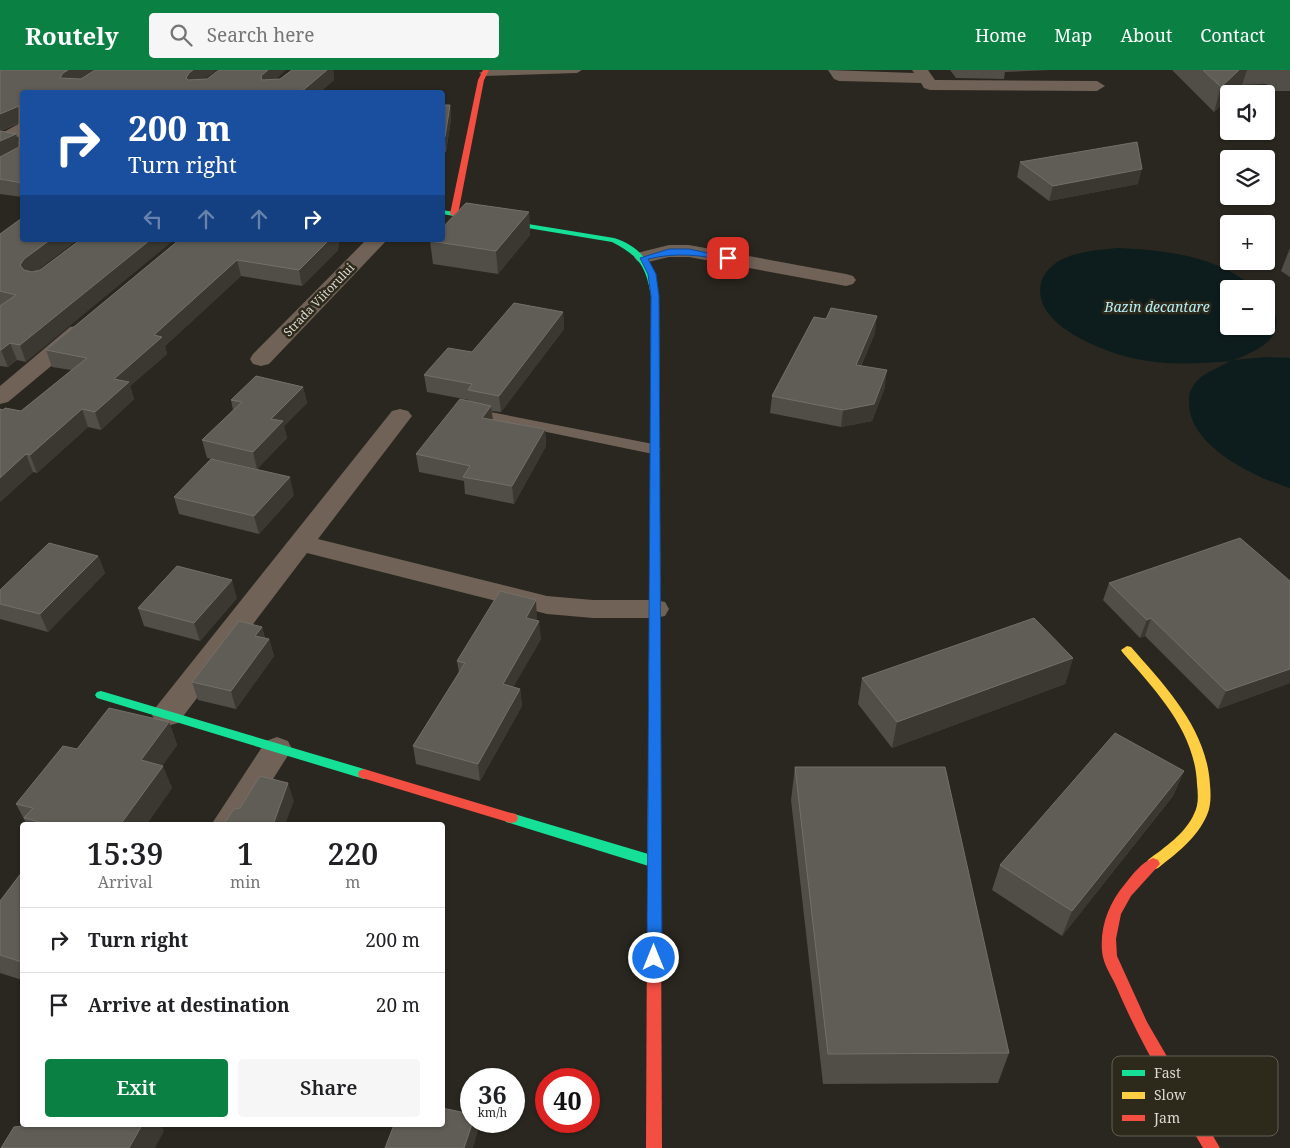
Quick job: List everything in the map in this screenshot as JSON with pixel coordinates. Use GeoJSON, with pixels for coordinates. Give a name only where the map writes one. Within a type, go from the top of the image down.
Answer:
{"type":"FeatureCollection","features":[{"type":"Feature","properties":{"kind":"street"},"geometry":{"type":"LineString","coordinates":[[836,70],[839,76],[922,74],[930,85],[1097,86],[1083,70]]}},
{"type":"Feature","properties":{"kind":"street"},"geometry":{"type":"LineString","coordinates":[[1010,70],[1022,85]]}},
{"type":"Feature","properties":{"kind":"street"},"geometry":{"type":"LineString","coordinates":[[485,71],[448,213],[614,240],[635,250],[644,258],[652,274],[655,296],[653,449],[655,609],[654,1148]]}},
{"type":"Feature","properties":{"kind":"street"},"geometry":{"type":"LineString","coordinates":[[2,138],[20,128]]}},
{"type":"Feature","properties":{"kind":"street"},"geometry":{"type":"LineString","coordinates":[[2,138],[20,142]]}},
{"type":"Feature","properties":{"kind":"street","name":"Strada Viitorului"},"geometry":{"type":"LineString","coordinates":[[261,359],[375,242]]}},
{"type":"Feature","properties":{"kind":"street"},"geometry":{"type":"LineString","coordinates":[[644,258],[669,251],[689,251],[846,280]]}},
{"type":"Feature","properties":{"kind":"street"},"geometry":{"type":"LineString","coordinates":[[0,397],[90,322]]}},
{"type":"Feature","properties":{"kind":"street"},"geometry":{"type":"LineString","coordinates":[[167,715],[400,416]]}},
{"type":"Feature","properties":{"kind":"street"},"geometry":{"type":"LineString","coordinates":[[302,543],[547,605],[586,609],[655,609]]}},
{"type":"Feature","properties":{"kind":"street"},"geometry":{"type":"LineString","coordinates":[[1127,650],[1169,700],[1194,743],[1207,785],[1200,817],[1177,842],[1130,883],[1112,916],[1109,952],[1124,992],[1160,1056]]}},
{"type":"Feature","properties":{"kind":"street"},"geometry":{"type":"LineString","coordinates":[[102,695],[655,862]]}},
{"type":"Feature","properties":{"kind":"street"},"geometry":{"type":"LineString","coordinates":[[229,822],[277,749]]}},
{"type":"Feature","properties":{"kind":"street"},"geometry":{"type":"LineString","coordinates":[[1205,1136],[1212,1148]]}},
{"type":"Feature","properties":{"kind":"lane"},"geometry":{"type":"LineString","coordinates":[[485,71],[577,70]]}},
{"type":"Feature","properties":{"kind":"lane"},"geometry":{"type":"LineString","coordinates":[[468,412],[653,449]]}},
{"type":"Feature","properties":{"kind":"water","name":"Bazin decantare"},"geometry":{"type":"Polygon","coordinates":[[[1118,248],[1173,253],[1208,262],[1220,267],[1220,270],[1227,270],[1244,280],[1220,280],[1220,335],[1273,335],[1256,350],[1234,360],[1266,357],[1290,358],[1290,488],[1259,476],[1225,457],[1199,432],[1191,417],[1189,397],[1194,384],[1208,372],[1230,361],[1167,363],[1137,359],[1106,350],[1084,340],[1072,334],[1051,317],[1044,307],[1040,296],[1041,283],[1045,273],[1059,261],[1073,255],[1118,248]]]}},
{"type":"Feature","properties":{"kind":"building"},"geometry":{"type":"Polygon","coordinates":[[[0,70],[68,70],[60,78],[81,79],[95,70],[193,70],[186,78],[188,80],[207,79],[219,70],[268,70],[261,76],[262,80],[280,79],[292,70],[327,70],[303,90],[20,90],[20,183],[0,179],[0,157],[19,147],[19,106],[0,114],[0,70]]]}},
{"type":"Feature","properties":{"kind":"building"},"geometry":{"type":"Polygon","coordinates":[[[1203,70],[1239,70],[1223,85],[1220,86],[1203,70]]]}},
{"type":"Feature","properties":{"kind":"building"},"geometry":{"type":"Polygon","coordinates":[[[445,105],[450,105],[445,137],[445,105]]]}},
{"type":"Feature","properties":{"kind":"building"},"geometry":{"type":"Polygon","coordinates":[[[0,131],[16,134],[0,141],[0,131]]]}},
{"type":"Feature","properties":{"kind":"building"},"geometry":{"type":"Polygon","coordinates":[[[1137,142],[1142,169],[1053,186],[1020,162],[1137,142]]]}},
{"type":"Feature","properties":{"kind":"building"},"geometry":{"type":"Polygon","coordinates":[[[466,203],[529,212],[496,251],[437,242],[445,242],[445,225],[466,203]]]}},
{"type":"Feature","properties":{"kind":"building"},"geometry":{"type":"Polygon","coordinates":[[[20,219],[20,242],[47,242],[24,259],[20,265],[24,270],[32,272],[40,270],[77,242],[148,242],[20,345],[10,343],[0,350],[0,306],[16,295],[0,291],[0,234],[20,219]]]}},
{"type":"Feature","properties":{"kind":"building"},"geometry":{"type":"Polygon","coordinates":[[[177,242],[327,242],[299,270],[237,260],[154,335],[162,337],[114,379],[129,382],[95,412],[82,409],[30,455],[26,454],[0,478],[0,409],[21,411],[87,358],[46,350],[177,242]]]}},
{"type":"Feature","properties":{"kind":"building"},"geometry":{"type":"Polygon","coordinates":[[[514,303],[563,312],[499,396],[468,390],[472,384],[424,375],[448,348],[472,352],[514,303]]]}},
{"type":"Feature","properties":{"kind":"building"},"geometry":{"type":"Polygon","coordinates":[[[831,308],[877,316],[856,365],[887,370],[874,404],[843,410],[772,396],[814,317],[826,319],[831,308]]]}},
{"type":"Feature","properties":{"kind":"building"},"geometry":{"type":"Polygon","coordinates":[[[256,376],[303,387],[271,419],[283,421],[253,452],[202,440],[242,402],[231,400],[256,376]]]}},
{"type":"Feature","properties":{"kind":"building"},"geometry":{"type":"Polygon","coordinates":[[[460,399],[491,406],[482,418],[545,429],[512,486],[463,477],[470,466],[416,454],[460,399]]]}},
{"type":"Feature","properties":{"kind":"building"},"geometry":{"type":"Polygon","coordinates":[[[211,459],[290,477],[254,516],[174,497],[211,459]]]}},
{"type":"Feature","properties":{"kind":"building"},"geometry":{"type":"Polygon","coordinates":[[[1240,538],[1290,581],[1290,669],[1226,691],[1151,618],[1147,620],[1109,583],[1240,538]]]}},
{"type":"Feature","properties":{"kind":"building"},"geometry":{"type":"Polygon","coordinates":[[[49,543],[98,556],[40,614],[0,604],[0,590],[49,543]]]}},
{"type":"Feature","properties":{"kind":"building"},"geometry":{"type":"Polygon","coordinates":[[[177,566],[232,580],[194,623],[138,608],[177,566]]]}},
{"type":"Feature","properties":{"kind":"building"},"geometry":{"type":"Polygon","coordinates":[[[500,591],[536,600],[526,618],[539,621],[503,684],[520,689],[478,764],[413,746],[465,663],[457,661],[500,591]]]}},
{"type":"Feature","properties":{"kind":"building"},"geometry":{"type":"Polygon","coordinates":[[[1034,618],[1073,658],[897,722],[862,678],[1034,618]]]}},
{"type":"Feature","properties":{"kind":"building"},"geometry":{"type":"Polygon","coordinates":[[[239,621],[262,627],[255,636],[269,639],[231,691],[192,682],[239,621]]]}},
{"type":"Feature","properties":{"kind":"building"},"geometry":{"type":"Polygon","coordinates":[[[109,708],[169,722],[141,760],[163,766],[122,822],[39,822],[24,818],[33,808],[16,804],[63,746],[77,749],[109,708]]]}},
{"type":"Feature","properties":{"kind":"building"},"geometry":{"type":"Polygon","coordinates":[[[1115,733],[1184,771],[1072,911],[1000,865],[1115,733]]]}},
{"type":"Feature","properties":{"kind":"building"},"geometry":{"type":"Polygon","coordinates":[[[795,767],[945,767],[1009,1053],[828,1054],[795,767]]]}},
{"type":"Feature","properties":{"kind":"building"},"geometry":{"type":"Polygon","coordinates":[[[260,776],[288,783],[274,822],[225,822],[234,809],[240,808],[260,776]]]}},
{"type":"Feature","properties":{"kind":"building"},"geometry":{"type":"Polygon","coordinates":[[[20,875],[20,961],[0,955],[0,901],[20,875]]]}},
{"type":"Feature","properties":{"kind":"building"},"geometry":{"type":"Polygon","coordinates":[[[445,1109],[460,1112],[460,1133],[469,1133],[464,1148],[385,1148],[393,1127],[445,1127],[445,1109]]]}},
{"type":"Feature","properties":{"kind":"building"},"geometry":{"type":"Polygon","coordinates":[[[14,1127],[141,1127],[129,1148],[1,1148],[14,1127]]]}},
{"type":"Feature","properties":{"kind":"traffic: fast"},"geometry":{"type":"LineString","coordinates":[[445,212],[614,240],[633,250],[644,261],[651,276],[655,296],[655,512]]}},
{"type":"Feature","properties":{"kind":"traffic: fast"},"geometry":{"type":"LineString","coordinates":[[101,695],[364,774]]}},
{"type":"Feature","properties":{"kind":"traffic: fast"},"geometry":{"type":"LineString","coordinates":[[511,818],[655,862]]}},
{"type":"Feature","properties":{"kind":"traffic: slow"},"geometry":{"type":"LineString","coordinates":[[654,923],[655,512]]}},
{"type":"Feature","properties":{"kind":"traffic: slow"},"geometry":{"type":"LineString","coordinates":[[1127,650],[1167,697],[1179,715],[1190,733],[1203,771],[1204,798],[1201,815],[1184,837],[1153,864]]}},
{"type":"Feature","properties":{"kind":"traffic: jam"},"geometry":{"type":"LineString","coordinates":[[454,214],[481,80],[486,70]]}},
{"type":"Feature","properties":{"kind":"traffic: jam"},"geometry":{"type":"LineString","coordinates":[[364,774],[511,818]]}},
{"type":"Feature","properties":{"kind":"traffic: jam"},"geometry":{"type":"LineString","coordinates":[[1153,864],[1134,882],[1119,903],[1110,926],[1109,952],[1112,964],[1141,1027],[1157,1056]]}},
{"type":"Feature","properties":{"kind":"traffic: jam"},"geometry":{"type":"LineString","coordinates":[[654,923],[654,1148]]}},
{"type":"Feature","properties":{"kind":"traffic: jam"},"geometry":{"type":"LineString","coordinates":[[1205,1136],[1212,1148]]}},
{"type":"Feature","properties":{"kind":"route"},"geometry":{"type":"LineString","coordinates":[[654,958],[655,609],[653,449],[655,296],[650,266],[644,258],[669,251],[689,251],[728,258]]}}]}
